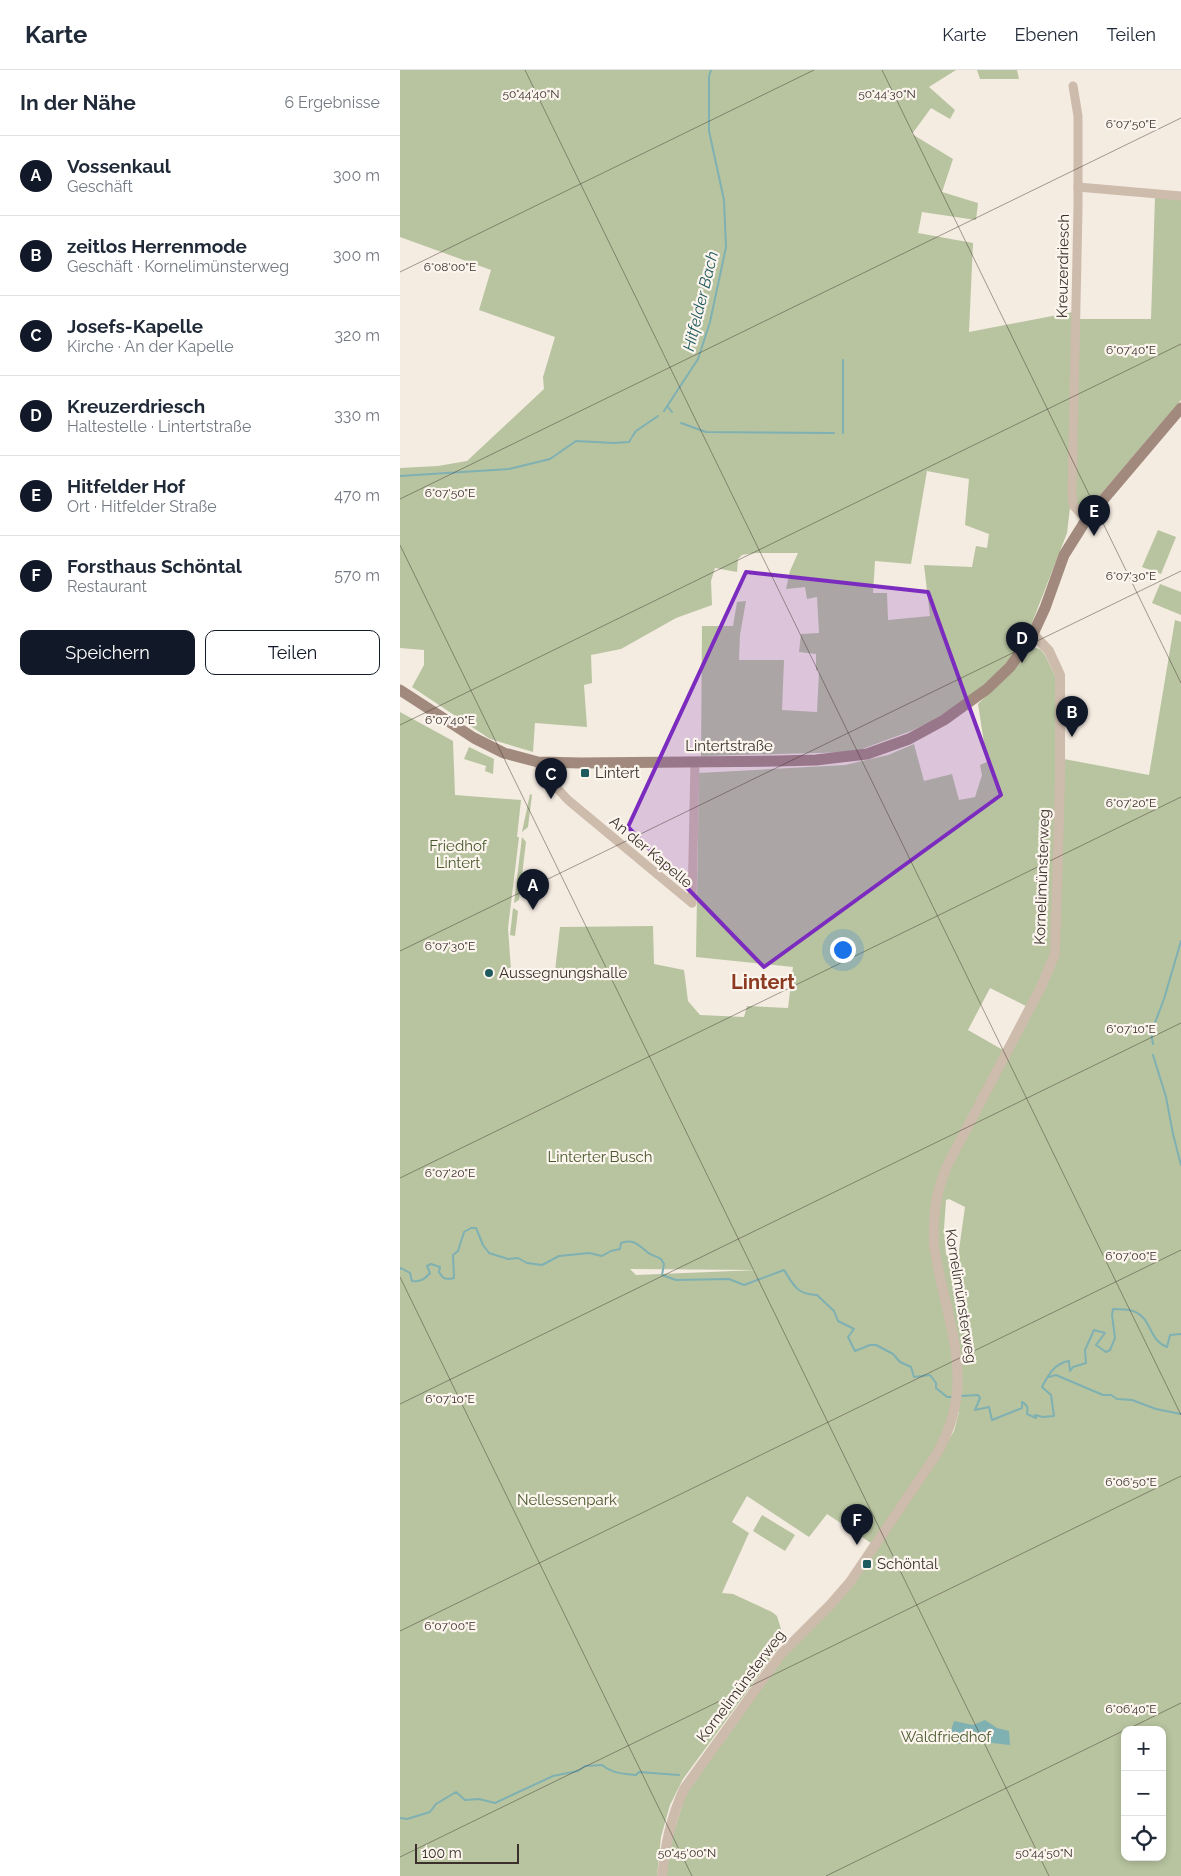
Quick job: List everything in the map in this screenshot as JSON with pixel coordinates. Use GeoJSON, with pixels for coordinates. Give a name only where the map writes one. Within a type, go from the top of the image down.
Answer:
{"type":"FeatureCollection","features":[{"type":"Feature","properties":{"kind":"main road","name":"Lintertstraße"},"geometry":{"type":"LineString","coordinates":[[400,690],[474,738],[504,753],[538,762],[696,762],[825,759],[867,754],[889,747],[930,728],[972,701],[1010,667],[1033,634],[1045,608],[1064,555],[1086,520],[1181,408]]}},
{"type":"Feature","properties":{"kind":"street","name":"Kreuzerdriesch"},"geometry":{"type":"LineString","coordinates":[[1073,86],[1078,116],[1078,187],[1072,492],[1073,505],[1086,520]]}},
{"type":"Feature","properties":{"kind":"street"},"geometry":{"type":"LineString","coordinates":[[1078,187],[1181,196]]}},
{"type":"Feature","properties":{"kind":"street","name":"Kornelimünsterweg"},"geometry":{"type":"LineString","coordinates":[[662,1876],[666,1841],[673,1812],[684,1789],[781,1654],[850,1582],[936,1455],[950,1427],[955,1410],[958,1387],[956,1354],[934,1245],[933,1228],[936,1194],[947,1166],[1041,987],[1055,954],[1060,780],[1060,675],[1049,651],[1033,634]]}},
{"type":"Feature","properties":{"kind":"street","name":"An der Kapelle"},"geometry":{"type":"LineString","coordinates":[[538,762],[541,772],[568,800],[692,904],[696,762]]}},
{"type":"Feature","properties":{"kind":"highlighted area"},"geometry":{"type":"Polygon","coordinates":[[[746,572],[928,592],[1001,795],[764,967],[628,827],[746,572]]]}},
{"type":"Feature","properties":{"kind":"green space"},"geometry":{"type":"Polygon","coordinates":[[[400,70],[956,70],[929,87],[955,110],[950,119],[931,108],[912,134],[953,159],[942,192],[978,203],[976,220],[922,212],[918,233],[973,243],[969,332],[1073,312],[1070,508],[1067,533],[1028,633],[1013,656],[996,674],[966,700],[932,721],[911,731],[854,752],[701,756],[702,626],[733,626],[737,602],[746,601],[740,635],[739,660],[784,660],[782,710],[817,712],[819,671],[816,670],[816,654],[799,652],[801,634],[819,633],[817,597],[807,599],[805,587],[786,589],[790,571],[798,553],[756,553],[742,555],[738,559],[737,572],[715,568],[711,581],[712,605],[676,618],[621,649],[591,655],[592,683],[584,685],[587,727],[535,723],[533,752],[490,739],[412,687],[424,665],[424,650],[400,648],[400,468],[438,466],[467,461],[544,389],[543,377],[555,337],[479,310],[491,270],[400,237],[400,70]],[[927,471],[911,564],[875,561],[873,593],[887,593],[888,620],[930,616],[924,565],[972,567],[976,546],[987,548],[989,534],[965,525],[969,479],[927,471]]]}},
{"type":"Feature","properties":{"kind":"green space"},"geometry":{"type":"Polygon","coordinates":[[[977,70],[1017,70],[1019,79],[980,79],[977,70]]]}},
{"type":"Feature","properties":{"kind":"green space"},"geometry":{"type":"Polygon","coordinates":[[[1155,197],[1181,199],[1181,400],[1087,510],[1078,507],[1075,500],[1078,319],[1151,319],[1155,197]]]}},
{"type":"Feature","properties":{"kind":"green space"},"geometry":{"type":"Polygon","coordinates":[[[1158,530],[1176,537],[1161,574],[1142,567],[1158,530]]]}},
{"type":"Feature","properties":{"kind":"green space"},"geometry":{"type":"Polygon","coordinates":[[[1160,584],[1181,592],[1181,615],[1152,603],[1160,584]]]}},
{"type":"Feature","properties":{"kind":"green space"},"geometry":{"type":"Polygon","coordinates":[[[1175,620],[1181,622],[1181,1876],[666,1876],[670,1843],[687,1791],[768,1674],[836,1604],[944,1448],[954,1431],[959,1412],[952,1408],[938,1445],[871,1543],[827,1514],[809,1537],[747,1496],[732,1522],[749,1533],[722,1593],[733,1594],[772,1612],[777,1616],[784,1639],[683,1779],[670,1805],[661,1837],[657,1876],[400,1876],[400,712],[453,741],[455,795],[521,800],[517,837],[519,837],[508,928],[511,970],[555,971],[560,927],[653,926],[654,964],[684,970],[688,1001],[700,1015],[744,1017],[747,1006],[788,1008],[793,967],[696,957],[699,773],[845,765],[888,755],[914,744],[924,781],[952,774],[959,800],[975,797],[982,775],[980,765],[987,762],[978,704],[1032,647],[1040,649],[1055,676],[1057,747],[1053,946],[1046,968],[1026,1006],[990,988],[968,1030],[1003,1050],[1053,970],[1064,759],[1149,775],[1175,620]],[[949,1199],[946,1200],[944,1229],[946,1255],[958,1257],[965,1207],[949,1199]],[[630,1269],[636,1275],[758,1270],[630,1269]]]}},
{"type":"Feature","properties":{"kind":"green space"},"geometry":{"type":"Polygon","coordinates":[[[469,747],[494,759],[493,774],[485,771],[486,766],[464,759],[469,747]]]}},
{"type":"Feature","properties":{"kind":"green space"},"geometry":{"type":"Polygon","coordinates":[[[530,794],[532,795],[528,827],[522,832],[530,794]]]}},
{"type":"Feature","properties":{"kind":"green space"},"geometry":{"type":"Polygon","coordinates":[[[522,837],[526,842],[519,900],[514,903],[522,837]]]}},
{"type":"Feature","properties":{"kind":"green space"},"geometry":{"type":"Polygon","coordinates":[[[513,908],[518,911],[515,936],[510,935],[513,908]]]}},
{"type":"Feature","properties":{"kind":"green space"},"geometry":{"type":"Polygon","coordinates":[[[762,1515],[795,1535],[785,1551],[753,1531],[762,1515]]]}},
{"type":"Feature","properties":{"kind":"water"},"geometry":{"type":"Polygon","coordinates":[[[985,1720],[997,1728],[1009,1731],[1010,1745],[983,1742],[957,1744],[950,1734],[954,1721],[973,1725],[985,1720]]]}},
{"type":"Feature","properties":{"kind":"waterway","name":"Hitfelder Bach"},"geometry":{"type":"LineString","coordinates":[[664,411],[698,359],[710,322],[726,247],[724,200],[709,131],[709,76],[711,70]]}},
{"type":"Feature","properties":{"kind":"waterway"},"geometry":{"type":"LineString","coordinates":[[843,360],[843,433]]}},
{"type":"Feature","properties":{"kind":"waterway"},"geometry":{"type":"LineString","coordinates":[[668,407],[672,412]]}},
{"type":"Feature","properties":{"kind":"waterway","name":"Hitfelder Bach"},"geometry":{"type":"LineString","coordinates":[[632,437],[636,431],[658,416]]}},
{"type":"Feature","properties":{"kind":"waterway"},"geometry":{"type":"LineString","coordinates":[[681,423],[706,432],[834,433]]}},
{"type":"Feature","properties":{"kind":"waterway","name":"Hitfelder Bach"},"geometry":{"type":"LineString","coordinates":[[400,476],[509,469],[550,459],[576,441],[614,443],[629,442],[631,439]]}},
{"type":"Feature","properties":{"kind":"waterway"},"geometry":{"type":"LineString","coordinates":[[1153,1044],[1151,1033],[1164,999],[1181,941]]}},
{"type":"Feature","properties":{"kind":"waterway"},"geometry":{"type":"LineString","coordinates":[[1153,1055],[1166,1097],[1181,1165]]}},
{"type":"Feature","properties":{"kind":"waterway"},"geometry":{"type":"LineString","coordinates":[[400,1269],[410,1273],[412,1281],[418,1281],[430,1273],[427,1266],[431,1264],[440,1267],[439,1272],[443,1278],[454,1278],[453,1255],[458,1251],[464,1232],[471,1228],[476,1228],[483,1245],[489,1253],[508,1259],[518,1258],[527,1263],[542,1265],[559,1256],[589,1253],[602,1256],[620,1249],[621,1243],[629,1242],[635,1243],[649,1254],[661,1259],[664,1264],[662,1275],[676,1280],[729,1279],[744,1285],[784,1270],[800,1291],[817,1295],[834,1311],[838,1321],[854,1329],[848,1337],[855,1351],[870,1345],[876,1345],[893,1354],[900,1362],[911,1367],[914,1377],[930,1375],[936,1383],[936,1388],[947,1397],[953,1397]]}},
{"type":"Feature","properties":{"kind":"waterway"},"geometry":{"type":"LineString","coordinates":[[960,1396],[978,1395],[980,1398],[975,1410],[989,1407],[992,1420],[1022,1408],[1022,1402],[1027,1407],[1027,1414],[1036,1418],[1035,1415],[1043,1417],[1054,1416],[1051,1395],[1042,1387],[1044,1383],[1052,1370],[1064,1362],[1069,1361],[1070,1371],[1073,1367],[1086,1363],[1085,1350],[1094,1330],[1105,1333],[1096,1345],[1106,1352],[1110,1350],[1115,1338],[1113,1309],[1128,1310],[1139,1314],[1144,1318],[1156,1339],[1167,1347],[1170,1335],[1181,1334]]}},
{"type":"Feature","properties":{"kind":"waterway"},"geometry":{"type":"LineString","coordinates":[[1049,1377],[1056,1375],[1103,1395],[1111,1395],[1117,1399],[1132,1400],[1156,1409],[1181,1414]]}},
{"type":"Feature","properties":{"kind":"waterway"},"geometry":{"type":"LineString","coordinates":[[400,1818],[407,1819],[430,1812],[436,1804],[456,1792],[465,1800],[479,1799],[495,1803],[553,1776],[578,1771],[585,1766],[602,1765],[622,1774],[631,1775],[636,1775],[639,1772],[679,1775]]}},
{"type":"Feature","properties":{"kind":"place","name":"Hitfelder Hof"},"geometry":{"type":"Point","coordinates":[1094,536]}},
{"type":"Feature","properties":{"kind":"place","name":"Kreuzerdriesch"},"geometry":{"type":"Point","coordinates":[1022,663]}},
{"type":"Feature","properties":{"kind":"place","name":"zeitlos Herrenmode"},"geometry":{"type":"Point","coordinates":[1072,737]}},
{"type":"Feature","properties":{"kind":"place","name":"Lintert"},"geometry":{"type":"Point","coordinates":[585,773]}},
{"type":"Feature","properties":{"kind":"place","name":"Josefs-Kapelle"},"geometry":{"type":"Point","coordinates":[551,799]}},
{"type":"Feature","properties":{"kind":"place","name":"Vossenkaul"},"geometry":{"type":"Point","coordinates":[533,910]}},
{"type":"Feature","properties":{"kind":"place","name":"Aussegnungshalle"},"geometry":{"type":"Point","coordinates":[489,973]}},
{"type":"Feature","properties":{"kind":"place","name":"Forsthaus Schöntal"},"geometry":{"type":"Point","coordinates":[857,1545]}},
{"type":"Feature","properties":{"kind":"place","name":"Schöntal"},"geometry":{"type":"Point","coordinates":[867,1564]}},
{"type":"Feature","properties":{"kind":"district","name":"Lintert"},"geometry":{"type":"Point","coordinates":[763,982]}},
{"type":"Feature","properties":{"kind":"park label","name":"Friedhof Lintert"},"geometry":{"type":"Point","coordinates":[458,854]}},
{"type":"Feature","properties":{"kind":"park label","name":"Linterter Busch"},"geometry":{"type":"Point","coordinates":[600,1157]}},
{"type":"Feature","properties":{"kind":"park label","name":"Nellessenpark"},"geometry":{"type":"Point","coordinates":[567,1500]}},
{"type":"Feature","properties":{"kind":"park label","name":"Waldfriedhof"},"geometry":{"type":"Point","coordinates":[946,1737]}}]}
